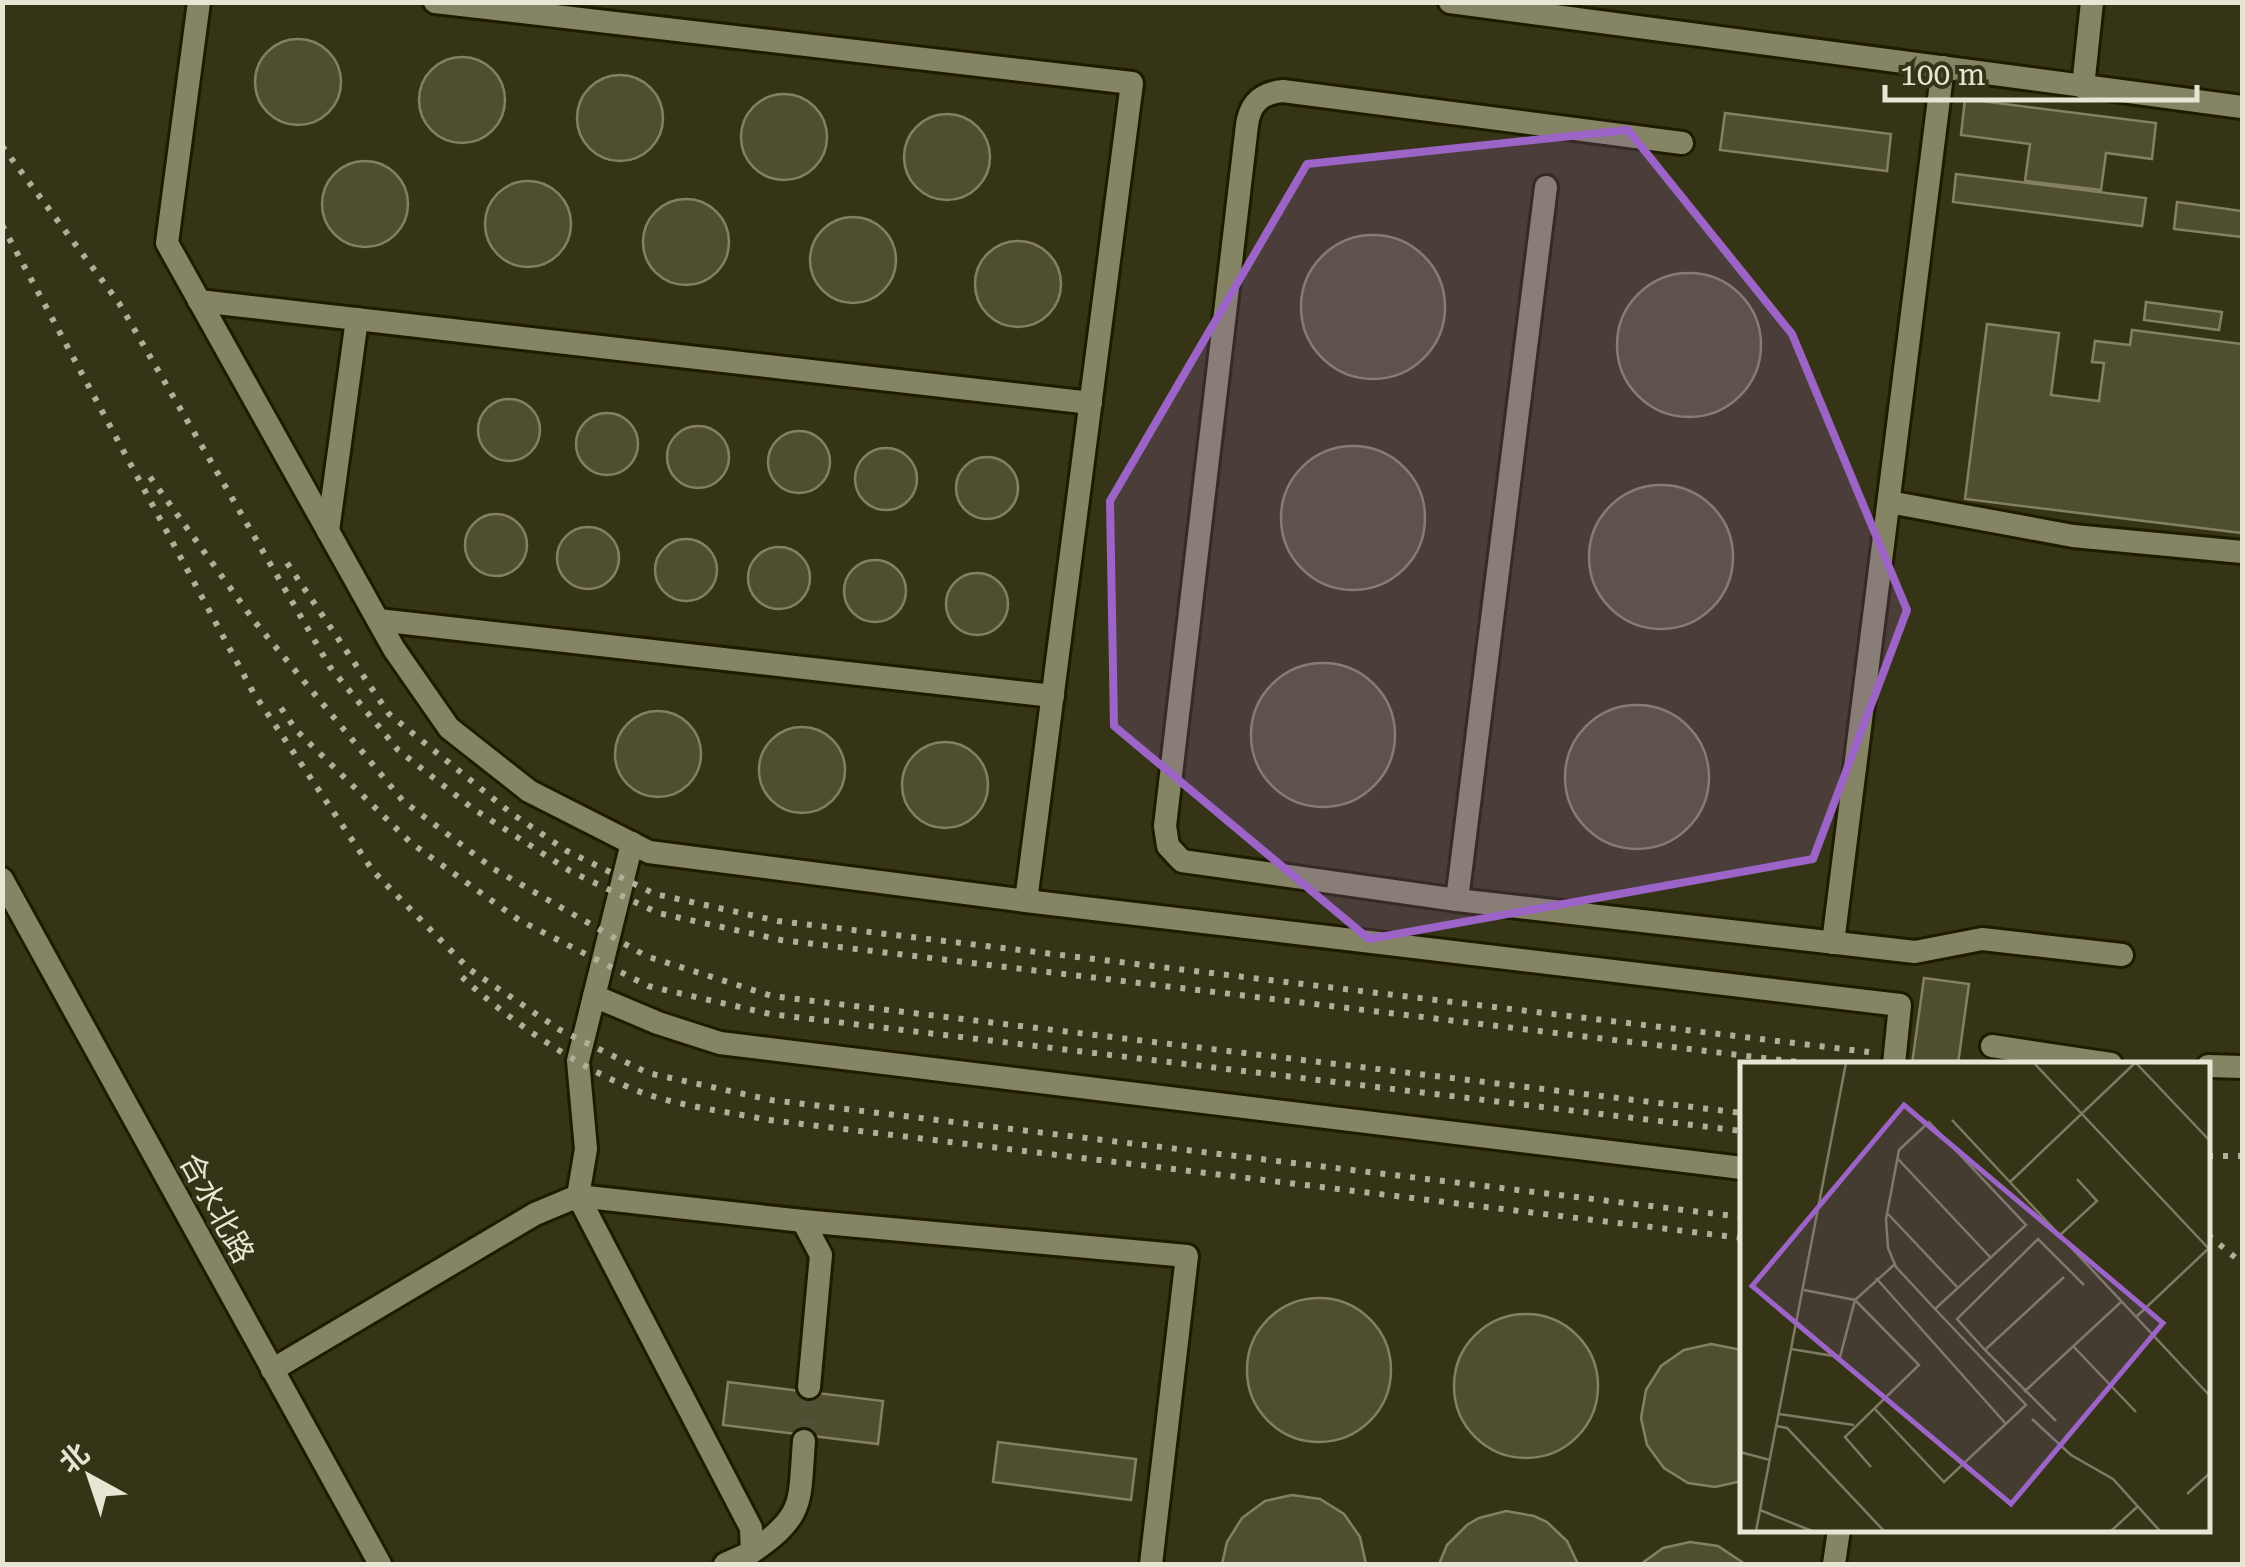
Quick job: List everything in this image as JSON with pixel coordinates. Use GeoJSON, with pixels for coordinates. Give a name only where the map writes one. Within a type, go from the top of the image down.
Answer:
{"type":"FeatureCollection","features":[{"type":"Feature","properties":{"kind":"street"},"geometry":{"type":"LineString","coordinates":[[199,2],[167,243],[378,620],[449,728],[528,791],[649,852],[1900,1005],[1894,1062]]}},
{"type":"Feature","properties":{"kind":"street"},"geometry":{"type":"LineString","coordinates":[[435,2],[1132,83],[1026,901]]}},
{"type":"Feature","properties":{"kind":"street"},"geometry":{"type":"LineString","coordinates":[[1450,2],[2242,107]]}},
{"type":"Feature","properties":{"kind":"street"},"geometry":{"type":"LineString","coordinates":[[2083,87],[2092,2]]}},
{"type":"Feature","properties":{"kind":"street"},"geometry":{"type":"LineString","coordinates":[[1833,943],[1943,68]]}},
{"type":"Feature","properties":{"kind":"street"},"geometry":{"type":"LineString","coordinates":[[1682,142],[1283,91],[1262,96],[1248,114],[1164,836],[1174,855],[1192,865],[1457,900],[1914,952],[1982,939],[2122,955]]}},
{"type":"Feature","properties":{"kind":"street"},"geometry":{"type":"LineString","coordinates":[[1457,900],[1546,187]]}},
{"type":"Feature","properties":{"kind":"street"},"geometry":{"type":"LineString","coordinates":[[199,301],[1091,403]]}},
{"type":"Feature","properties":{"kind":"street"},"geometry":{"type":"LineString","coordinates":[[328,531],[357,319]]}},
{"type":"Feature","properties":{"kind":"street"},"geometry":{"type":"LineString","coordinates":[[1888,502],[2073,536],[2242,552]]}},
{"type":"Feature","properties":{"kind":"street"},"geometry":{"type":"LineString","coordinates":[[378,620],[1053,696]]}},
{"type":"Feature","properties":{"kind":"street"},"geometry":{"type":"LineString","coordinates":[[632,843],[578,1061],[586,1149],[578,1196],[751,1528],[752,1552]]}},
{"type":"Feature","properties":{"kind":"street","name":"合水北路"},"geometry":{"type":"LineString","coordinates":[[2,879],[380,1564]]}},
{"type":"Feature","properties":{"kind":"street"},"geometry":{"type":"LineString","coordinates":[[594,996],[720,1043],[1740,1168]]}},
{"type":"Feature","properties":{"kind":"street"},"geometry":{"type":"LineString","coordinates":[[1992,1046],[2099,1062]]}},
{"type":"Feature","properties":{"kind":"street"},"geometry":{"type":"LineString","coordinates":[[2210,1066],[2242,1067]]}},
{"type":"Feature","properties":{"kind":"street"},"geometry":{"type":"LineString","coordinates":[[272,1370],[535,1214],[578,1196],[803,1222],[1187,1256],[1151,1564]]}},
{"type":"Feature","properties":{"kind":"street"},"geometry":{"type":"LineString","coordinates":[[803,1222],[820,1255],[809,1387]]}},
{"type":"Feature","properties":{"kind":"street"},"geometry":{"type":"LineString","coordinates":[[725,1564],[752,1552],[779,1533],[798,1506],[804,1442]]}},
{"type":"Feature","properties":{"kind":"street"},"geometry":{"type":"LineString","coordinates":[[1834,1564],[1838,1532]]}},
{"type":"Feature","properties":{"kind":"highlighted area"},"geometry":{"type":"Polygon","coordinates":[[[1628,130],[1792,334],[1907,610],[1813,859],[1369,939],[1114,726],[1110,501],[1307,164],[1628,130]]]}},
{"type":"Feature","properties":{"kind":"building"},"geometry":{"type":"Polygon","coordinates":[[[298,39],[315,42],[329,51],[338,65],[338,99],[329,113],[315,122],[298,125],[281,122],[267,113],[258,99],[255,82],[258,65],[267,51],[281,42],[298,39]]]}},
{"type":"Feature","properties":{"kind":"building"},"geometry":{"type":"Polygon","coordinates":[[[462,57],[479,60],[493,69],[502,83],[502,117],[493,131],[479,140],[462,143],[445,140],[431,131],[422,117],[419,100],[422,83],[431,69],[445,60],[462,57]]]}},
{"type":"Feature","properties":{"kind":"building"},"geometry":{"type":"Polygon","coordinates":[[[620,75],[637,78],[651,87],[660,101],[660,135],[651,149],[637,158],[620,161],[603,158],[589,149],[580,135],[577,118],[580,101],[589,87],[603,78],[620,75]]]}},
{"type":"Feature","properties":{"kind":"building"},"geometry":{"type":"Polygon","coordinates":[[[784,94],[801,97],[815,106],[824,120],[824,154],[815,168],[801,177],[784,180],[767,177],[753,168],[744,154],[741,137],[744,120],[753,106],[767,97],[784,94]]]}},
{"type":"Feature","properties":{"kind":"building"},"geometry":{"type":"Polygon","coordinates":[[[1965,99],[2156,123],[2152,159],[2106,153],[2101,190],[2025,181],[2030,144],[1961,135],[1965,99]]]}},
{"type":"Feature","properties":{"kind":"building"},"geometry":{"type":"Polygon","coordinates":[[[1725,113],[1891,134],[1887,171],[1720,150],[1725,113]]]}},
{"type":"Feature","properties":{"kind":"building"},"geometry":{"type":"Polygon","coordinates":[[[947,114],[964,117],[978,126],[987,140],[987,174],[978,188],[964,197],[947,200],[930,197],[916,188],[907,174],[904,157],[907,140],[916,126],[930,117],[947,114]]]}},
{"type":"Feature","properties":{"kind":"building"},"geometry":{"type":"Polygon","coordinates":[[[365,161],[382,164],[396,173],[405,187],[405,221],[396,235],[382,244],[365,247],[348,244],[334,235],[325,221],[322,204],[325,187],[334,173],[348,164],[365,161]]]}},
{"type":"Feature","properties":{"kind":"building"},"geometry":{"type":"Polygon","coordinates":[[[1956,174],[2146,198],[2142,226],[1953,202],[1956,174]]]}},
{"type":"Feature","properties":{"kind":"building"},"geometry":{"type":"Polygon","coordinates":[[[528,181],[545,184],[559,193],[568,207],[568,241],[559,255],[545,264],[528,267],[511,264],[497,255],[488,241],[485,224],[488,207],[497,193],[511,184],[528,181]]]}},
{"type":"Feature","properties":{"kind":"building"},"geometry":{"type":"Polygon","coordinates":[[[686,199],[703,202],[717,211],[726,225],[726,259],[717,273],[703,282],[686,285],[669,282],[655,273],[646,259],[643,242],[646,225],[655,211],[669,202],[686,199]]]}},
{"type":"Feature","properties":{"kind":"building"},"geometry":{"type":"Polygon","coordinates":[[[2177,202],[2242,211],[2242,237],[2174,229],[2177,202]]]}},
{"type":"Feature","properties":{"kind":"building"},"geometry":{"type":"Polygon","coordinates":[[[853,217],[870,220],[884,229],[893,243],[893,277],[884,291],[870,300],[853,303],[836,300],[822,291],[813,277],[810,260],[813,243],[822,229],[836,220],[853,217]]]}},
{"type":"Feature","properties":{"kind":"building"},"geometry":{"type":"Polygon","coordinates":[[[1373,235],[1400,241],[1424,256],[1439,280],[1445,307],[1439,334],[1424,358],[1400,373],[1373,379],[1346,373],[1322,358],[1307,334],[1301,307],[1307,280],[1322,256],[1346,241],[1373,235]]]}},
{"type":"Feature","properties":{"kind":"building"},"geometry":{"type":"Polygon","coordinates":[[[1018,241],[1035,244],[1049,253],[1058,267],[1058,301],[1049,315],[1035,324],[1018,327],[1001,324],[987,315],[978,301],[975,284],[978,267],[987,253],[1001,244],[1018,241]]]}},
{"type":"Feature","properties":{"kind":"building"},"geometry":{"type":"Polygon","coordinates":[[[1689,273],[1716,279],[1740,294],[1755,318],[1761,345],[1755,372],[1740,396],[1716,411],[1689,417],[1662,411],[1638,396],[1623,372],[1617,345],[1623,318],[1638,294],[1662,279],[1689,273]]]}},
{"type":"Feature","properties":{"kind":"building"},"geometry":{"type":"Polygon","coordinates":[[[2146,302],[2222,312],[2219,330],[2144,320],[2146,302]]]}},
{"type":"Feature","properties":{"kind":"building"},"geometry":{"type":"Polygon","coordinates":[[[1987,324],[2059,333],[2051,395],[2099,401],[2104,363],[2092,362],[2095,341],[2130,345],[2132,330],[2242,344],[2242,533],[1965,499],[1987,324]]]}},
{"type":"Feature","properties":{"kind":"building"},"geometry":{"type":"Polygon","coordinates":[[[509,399],[531,408],[540,430],[531,452],[509,461],[487,452],[478,430],[487,408],[509,399]]]}},
{"type":"Feature","properties":{"kind":"building"},"geometry":{"type":"Polygon","coordinates":[[[607,413],[629,422],[638,444],[629,466],[607,475],[585,466],[576,444],[585,422],[607,413]]]}},
{"type":"Feature","properties":{"kind":"building"},"geometry":{"type":"Polygon","coordinates":[[[698,426],[720,435],[729,457],[720,479],[698,488],[676,479],[667,457],[676,435],[698,426]]]}},
{"type":"Feature","properties":{"kind":"building"},"geometry":{"type":"Polygon","coordinates":[[[799,431],[821,440],[830,462],[821,484],[799,493],[777,484],[768,462],[777,440],[799,431]]]}},
{"type":"Feature","properties":{"kind":"building"},"geometry":{"type":"Polygon","coordinates":[[[1353,446],[1380,452],[1404,467],[1419,491],[1425,518],[1419,545],[1404,569],[1380,584],[1353,590],[1326,584],[1302,569],[1287,545],[1281,518],[1287,491],[1302,467],[1326,452],[1353,446]]]}},
{"type":"Feature","properties":{"kind":"building"},"geometry":{"type":"Polygon","coordinates":[[[886,448],[908,457],[917,479],[908,501],[886,510],[864,501],[855,479],[864,457],[886,448]]]}},
{"type":"Feature","properties":{"kind":"building"},"geometry":{"type":"Polygon","coordinates":[[[987,457],[1009,466],[1018,488],[1009,510],[987,519],[965,510],[956,488],[965,466],[987,457]]]}},
{"type":"Feature","properties":{"kind":"building"},"geometry":{"type":"Polygon","coordinates":[[[1661,485],[1688,491],[1712,506],[1727,530],[1733,557],[1727,584],[1712,608],[1688,623],[1661,629],[1634,623],[1610,608],[1595,584],[1589,557],[1595,530],[1610,506],[1634,491],[1661,485]]]}},
{"type":"Feature","properties":{"kind":"building"},"geometry":{"type":"Polygon","coordinates":[[[496,514],[518,523],[527,545],[518,567],[496,576],[474,567],[465,545],[474,523],[496,514]]]}},
{"type":"Feature","properties":{"kind":"building"},"geometry":{"type":"Polygon","coordinates":[[[588,527],[610,536],[619,558],[610,580],[588,589],[566,580],[557,558],[566,536],[588,527]]]}},
{"type":"Feature","properties":{"kind":"building"},"geometry":{"type":"Polygon","coordinates":[[[686,539],[708,548],[717,570],[708,592],[686,601],[664,592],[655,570],[664,548],[686,539]]]}},
{"type":"Feature","properties":{"kind":"building"},"geometry":{"type":"Polygon","coordinates":[[[779,547],[801,556],[810,578],[801,600],[779,609],[757,600],[748,578],[757,556],[779,547]]]}},
{"type":"Feature","properties":{"kind":"building"},"geometry":{"type":"Polygon","coordinates":[[[875,560],[897,569],[906,591],[897,613],[875,622],[853,613],[844,591],[853,569],[875,560]]]}},
{"type":"Feature","properties":{"kind":"building"},"geometry":{"type":"Polygon","coordinates":[[[977,573],[999,582],[1008,604],[999,626],[977,635],[955,626],[946,604],[955,582],[977,573]]]}},
{"type":"Feature","properties":{"kind":"building"},"geometry":{"type":"Polygon","coordinates":[[[1323,663],[1350,669],[1374,684],[1389,708],[1395,735],[1389,762],[1374,786],[1350,801],[1323,807],[1296,801],[1272,786],[1257,762],[1251,735],[1257,708],[1272,684],[1296,669],[1323,663]]]}},
{"type":"Feature","properties":{"kind":"building"},"geometry":{"type":"Polygon","coordinates":[[[1637,705],[1664,711],[1688,726],[1703,750],[1709,777],[1703,804],[1688,828],[1664,843],[1637,849],[1610,843],[1586,828],[1571,804],[1565,777],[1571,750],[1586,726],[1610,711],[1637,705]]]}},
{"type":"Feature","properties":{"kind":"building"},"geometry":{"type":"Polygon","coordinates":[[[658,711],[682,718],[694,730],[701,754],[694,778],[682,790],[658,797],[634,790],[622,778],[615,754],[622,730],[634,718],[658,711]]]}},
{"type":"Feature","properties":{"kind":"building"},"geometry":{"type":"Polygon","coordinates":[[[802,727],[826,734],[838,746],[845,770],[838,794],[826,806],[802,813],[778,806],[766,794],[759,770],[766,746],[778,734],[802,727]]]}},
{"type":"Feature","properties":{"kind":"building"},"geometry":{"type":"Polygon","coordinates":[[[945,742],[969,749],[981,761],[988,785],[981,809],[969,821],[945,828],[921,821],[909,809],[902,785],[909,761],[921,749],[945,742]]]}},
{"type":"Feature","properties":{"kind":"building"},"geometry":{"type":"Polygon","coordinates":[[[1924,978],[1969,984],[1958,1062],[1912,1062],[1924,978]]]}},
{"type":"Feature","properties":{"kind":"building"},"geometry":{"type":"Polygon","coordinates":[[[1319,1298],[1347,1304],[1370,1319],[1385,1342],[1391,1370],[1385,1398],[1370,1421],[1347,1436],[1319,1442],[1291,1436],[1268,1421],[1253,1398],[1247,1370],[1253,1342],[1268,1319],[1291,1304],[1319,1298]]]}},
{"type":"Feature","properties":{"kind":"building"},"geometry":{"type":"Polygon","coordinates":[[[1526,1314],[1553,1320],[1577,1335],[1592,1359],[1598,1386],[1592,1413],[1577,1437],[1553,1452],[1526,1458],[1499,1452],[1475,1437],[1460,1413],[1454,1386],[1460,1359],[1475,1335],[1499,1320],[1526,1314]]]}},
{"type":"Feature","properties":{"kind":"building"},"geometry":{"type":"Polygon","coordinates":[[[1711,1344],[1740,1350],[1740,1481],[1715,1487],[1688,1483],[1664,1468],[1647,1445],[1641,1418],[1646,1390],[1661,1366],[1684,1350],[1711,1344]]]}},
{"type":"Feature","properties":{"kind":"building"},"geometry":{"type":"Polygon","coordinates":[[[728,1382],[883,1401],[878,1444],[723,1425],[728,1382]]]}},
{"type":"Feature","properties":{"kind":"building"},"geometry":{"type":"Polygon","coordinates":[[[998,1442],[1136,1459],[1131,1500],[993,1482],[998,1442]]]}},
{"type":"Feature","properties":{"kind":"building"},"geometry":{"type":"Polygon","coordinates":[[[1292,1495],[1320,1499],[1344,1514],[1360,1537],[1366,1564],[1222,1564],[1227,1542],[1242,1518],[1265,1501],[1292,1495]]]}},
{"type":"Feature","properties":{"kind":"building"},"geometry":{"type":"Polygon","coordinates":[[[1506,1511],[1547,1522],[1567,1541],[1578,1564],[1439,1564],[1447,1545],[1467,1525],[1506,1511]]]}},
{"type":"Feature","properties":{"kind":"building"},"geometry":{"type":"Polygon","coordinates":[[[1690,1542],[1718,1546],[1745,1564],[1641,1564],[1663,1548],[1690,1542]]]}},
{"type":"Feature","properties":{"kind":"tunnel"},"geometry":{"type":"LineString","coordinates":[[804,1441],[809,1387]]}},
{"type":"Feature","properties":{"kind":"railway"},"geometry":{"type":"LineString","coordinates":[[2,146],[119,303],[330,667],[398,750],[472,808],[570,871],[658,913],[781,940],[1797,1062]]}},
{"type":"Feature","properties":{"kind":"railway"},"geometry":{"type":"LineString","coordinates":[[2,225],[253,692],[373,871],[469,969],[560,1030],[648,1073],[771,1100],[1740,1217]]}},
{"type":"Feature","properties":{"kind":"railway"},"geometry":{"type":"LineString","coordinates":[[150,477],[255,622],[403,801],[494,869],[646,956],[772,996],[1740,1113]]}},
{"type":"Feature","properties":{"kind":"railway"},"geometry":{"type":"LineString","coordinates":[[287,563],[389,714],[511,813],[567,851],[655,894],[778,921],[1869,1052]]}},
{"type":"Feature","properties":{"kind":"railway"},"geometry":{"type":"LineString","coordinates":[[281,708],[296,730],[411,843],[519,920],[648,986],[770,1014],[1740,1131]]}},
{"type":"Feature","properties":{"kind":"railway"},"geometry":{"type":"LineString","coordinates":[[462,977],[525,1028],[574,1059],[623,1085],[692,1106],[769,1120],[1740,1238]]}},
{"type":"Feature","properties":{"kind":"railway"},"geometry":{"type":"LineString","coordinates":[[2210,1156],[2242,1156]]}},
{"type":"Feature","properties":{"kind":"railway"},"geometry":{"type":"LineString","coordinates":[[2210,1237],[2242,1263]]}}]}
